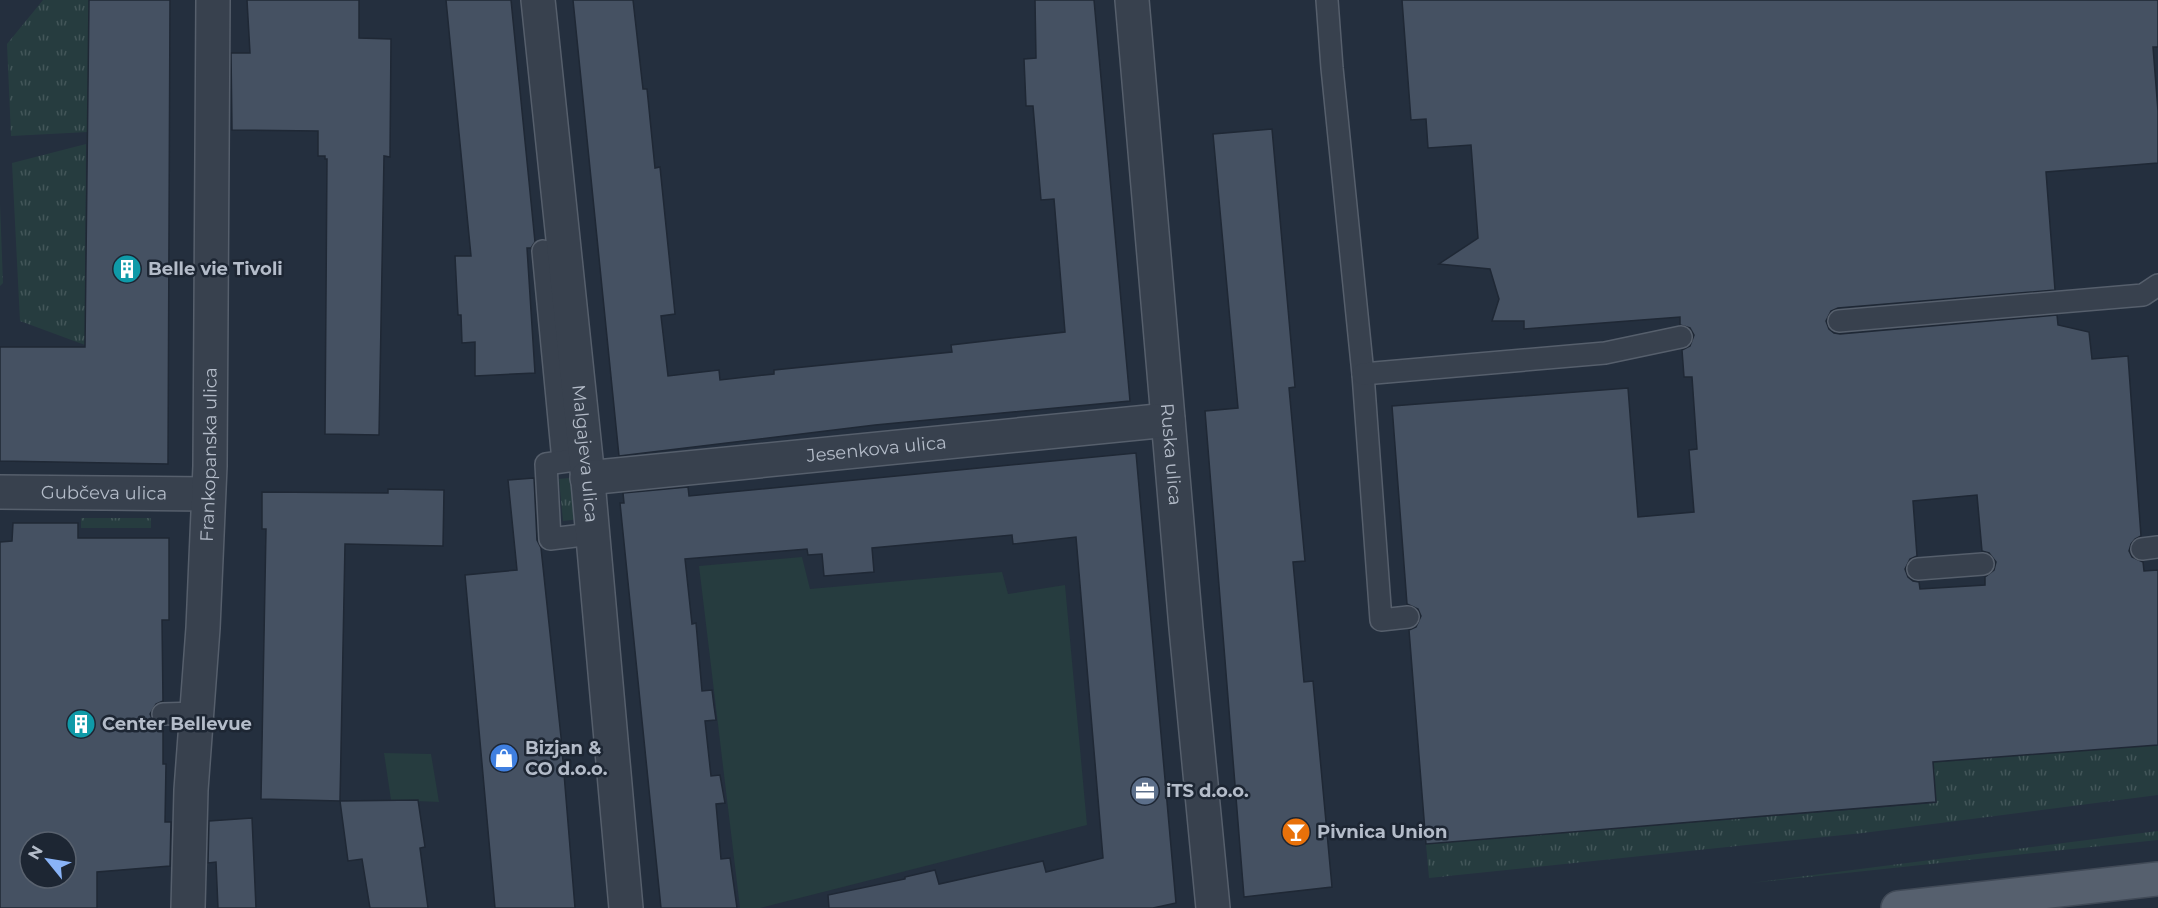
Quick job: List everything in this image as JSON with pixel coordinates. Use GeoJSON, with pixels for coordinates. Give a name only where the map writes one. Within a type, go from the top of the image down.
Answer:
{"type":"FeatureCollection","features":[{"type":"Feature","properties":{"kind":"main road"},"geometry":{"type":"LineString","coordinates":[[1898,908],[2158,879]]}},
{"type":"Feature","properties":{"kind":"street","name":"Frankopanska ulica"},"geometry":{"type":"LineString","coordinates":[[188,908],[191,790],[203,628],[210,466],[213,0]]}},
{"type":"Feature","properties":{"kind":"street","name":"Malgajeva ulica"},"geometry":{"type":"LineString","coordinates":[[538,0],[578,466],[592,534],[626,908]]}},
{"type":"Feature","properties":{"kind":"street","name":"Ruska ulica"},"geometry":{"type":"LineString","coordinates":[[1132,0],[1213,908]]}},
{"type":"Feature","properties":{"kind":"street","name":"Jesenkova ulica"},"geometry":{"type":"LineString","coordinates":[[578,466],[1168,420]]}},
{"type":"Feature","properties":{"kind":"street","name":"Gubčeva ulica"},"geometry":{"type":"LineString","coordinates":[[0,492],[208,494]]}},
{"type":"Feature","properties":{"kind":"lane"},"geometry":{"type":"LineString","coordinates":[[1327,0],[1363,374],[1381,620],[1408,617]]}},
{"type":"Feature","properties":{"kind":"lane"},"geometry":{"type":"LineString","coordinates":[[543,251],[578,466],[546,464],[550,539],[592,534]]}},
{"type":"Feature","properties":{"kind":"lane"},"geometry":{"type":"LineString","coordinates":[[1839,321],[2143,295],[2158,285]]}},
{"type":"Feature","properties":{"kind":"lane"},"geometry":{"type":"LineString","coordinates":[[1363,374],[1605,353],[1682,337]]}},
{"type":"Feature","properties":{"kind":"lane"},"geometry":{"type":"LineString","coordinates":[[1918,570],[1983,564]]}},
{"type":"Feature","properties":{"kind":"lane"},"geometry":{"type":"LineString","coordinates":[[163,714],[197,713]]}},
{"type":"Feature","properties":{"kind":"green space"},"geometry":{"type":"Polygon","coordinates":[[[43,0],[89,0],[88,132],[11,136],[7,44],[43,0]]]}},
{"type":"Feature","properties":{"kind":"green space"},"geometry":{"type":"Polygon","coordinates":[[[86,144],[85,345],[20,321],[12,163],[86,144]]]}},
{"type":"Feature","properties":{"kind":"green space"},"geometry":{"type":"Polygon","coordinates":[[[0,204],[3,283],[0,286],[0,204]]]}},
{"type":"Feature","properties":{"kind":"green space"},"geometry":{"type":"Polygon","coordinates":[[[569,478],[575,483],[580,519],[563,521],[559,479],[569,478]]]}},
{"type":"Feature","properties":{"kind":"green space"},"geometry":{"type":"Polygon","coordinates":[[[81,518],[151,518],[151,528],[81,528],[81,518]]]}},
{"type":"Feature","properties":{"kind":"green space"},"geometry":{"type":"Polygon","coordinates":[[[802,557],[810,589],[1002,572],[1008,594],[1065,585],[1087,825],[760,908],[740,908],[699,566],[802,557]]]}},
{"type":"Feature","properties":{"kind":"green space"},"geometry":{"type":"Polygon","coordinates":[[[2158,745],[2158,795],[1863,833],[1429,878],[1426,844],[1936,803],[1933,762],[2158,745]]]}},
{"type":"Feature","properties":{"kind":"green space"},"geometry":{"type":"Polygon","coordinates":[[[384,753],[431,754],[439,802],[391,800],[384,753]]]}},
{"type":"Feature","properties":{"kind":"green space"},"geometry":{"type":"Polygon","coordinates":[[[2158,831],[2158,840],[1751,883],[2158,831]]]}},
{"type":"Feature","properties":{"kind":"building","name":"Belle vie Tivoli"},"geometry":{"type":"Polygon","coordinates":[[[89,0],[170,0],[168,464],[0,461],[0,347],[85,347],[89,0]]]}},
{"type":"Feature","properties":{"kind":"building"},"geometry":{"type":"Polygon","coordinates":[[[247,0],[359,0],[359,38],[391,39],[390,157],[384,156],[379,435],[325,434],[327,159],[325,156],[318,156],[318,131],[232,130],[231,53],[250,53],[247,0]]]}},
{"type":"Feature","properties":{"kind":"building"},"geometry":{"type":"Polygon","coordinates":[[[446,0],[511,0],[535,242],[531,248],[527,248],[535,373],[475,376],[475,342],[462,343],[455,256],[471,256],[446,0]]]}},
{"type":"Feature","properties":{"kind":"building"},"geometry":{"type":"Polygon","coordinates":[[[573,0],[633,0],[643,89],[647,89],[655,168],[660,167],[675,314],[661,316],[668,376],[719,370],[720,380],[774,374],[774,370],[952,352],[951,345],[1065,332],[1054,199],[1041,200],[1033,106],[1026,106],[1024,59],[1036,58],[1035,0],[1094,0],[1130,401],[875,425],[619,456],[573,0]]]}},
{"type":"Feature","properties":{"kind":"building"},"geometry":{"type":"Polygon","coordinates":[[[1402,0],[2158,0],[2158,47],[2153,47],[2158,111],[2158,163],[2046,172],[2055,290],[1838,308],[1831,311],[1826,321],[1829,329],[1840,334],[2057,315],[2058,325],[2089,332],[2092,359],[2128,356],[2141,536],[2131,544],[2129,551],[2132,557],[2143,562],[2144,571],[2158,570],[2158,745],[1933,762],[1936,802],[1426,844],[1409,630],[1416,627],[1421,616],[1418,609],[1407,604],[1392,406],[1628,388],[1638,517],[1694,512],[1689,450],[1697,449],[1692,377],[1684,377],[1682,350],[1690,346],[1694,335],[1690,328],[1680,325],[1680,317],[1524,329],[1524,321],[1492,321],[1499,299],[1490,269],[1439,264],[1478,238],[1471,145],[1428,148],[1426,119],[1411,120],[1402,0]],[[1977,495],[1913,501],[1917,556],[1910,559],[1905,569],[1908,577],[1919,582],[1920,589],[1985,585],[1985,577],[1994,570],[1996,562],[1989,553],[1982,551],[1977,495]]]}},
{"type":"Feature","properties":{"kind":"building"},"geometry":{"type":"Polygon","coordinates":[[[1272,129],[1295,387],[1289,388],[1305,561],[1293,562],[1304,682],[1313,681],[1332,887],[1244,897],[1205,411],[1238,408],[1213,134],[1272,129]]]}},
{"type":"Feature","properties":{"kind":"building"},"geometry":{"type":"Polygon","coordinates":[[[1136,453],[1176,903],[1153,908],[829,908],[828,895],[905,879],[905,877],[935,870],[939,884],[1043,861],[1046,872],[1103,858],[1076,537],[1013,544],[1012,535],[872,548],[874,572],[824,576],[822,554],[808,555],[807,549],[685,559],[692,624],[696,623],[702,691],[712,690],[716,720],[705,721],[711,776],[720,775],[725,803],[716,804],[721,859],[730,858],[737,908],[661,908],[620,503],[624,503],[623,493],[688,487],[689,496],[1136,453]]]}},
{"type":"Feature","properties":{"kind":"building"},"geometry":{"type":"Polygon","coordinates":[[[534,478],[537,540],[541,548],[561,737],[575,908],[495,908],[465,575],[517,570],[508,480],[534,478]]]}},
{"type":"Feature","properties":{"kind":"building"},"geometry":{"type":"Polygon","coordinates":[[[388,489],[444,490],[443,546],[345,544],[340,801],[261,799],[266,529],[262,529],[262,492],[388,493],[388,489]]]}},
{"type":"Feature","properties":{"kind":"building","name":"Center Bellevue"},"geometry":{"type":"Polygon","coordinates":[[[13,523],[78,523],[78,538],[169,538],[169,620],[162,620],[163,701],[156,704],[150,714],[153,721],[163,727],[163,764],[166,764],[165,822],[171,822],[170,866],[97,872],[97,908],[0,908],[0,542],[12,541],[13,523]]]}},
{"type":"Feature","properties":{"kind":"building"},"geometry":{"type":"Polygon","coordinates":[[[418,800],[425,847],[420,848],[428,908],[370,908],[362,859],[348,861],[340,801],[418,800]]]}},
{"type":"Feature","properties":{"kind":"building"},"geometry":{"type":"Polygon","coordinates":[[[252,818],[256,908],[218,908],[216,862],[208,863],[209,821],[252,818]]]}},
{"type":"Feature","properties":{"kind":"place","name":"Belle vie Tivoli"},"geometry":{"type":"Point","coordinates":[127,269]}},
{"type":"Feature","properties":{"kind":"place","name":"Center Bellevue"},"geometry":{"type":"Point","coordinates":[81,724]}},
{"type":"Feature","properties":{"kind":"place","name":"Bizjan & CO d.o.o."},"geometry":{"type":"Point","coordinates":[504,758]}},
{"type":"Feature","properties":{"kind":"place","name":"iTS d.o.o."},"geometry":{"type":"Point","coordinates":[1145,791]}},
{"type":"Feature","properties":{"kind":"place","name":"Pivnica Union"},"geometry":{"type":"Point","coordinates":[1296,832]}}]}
